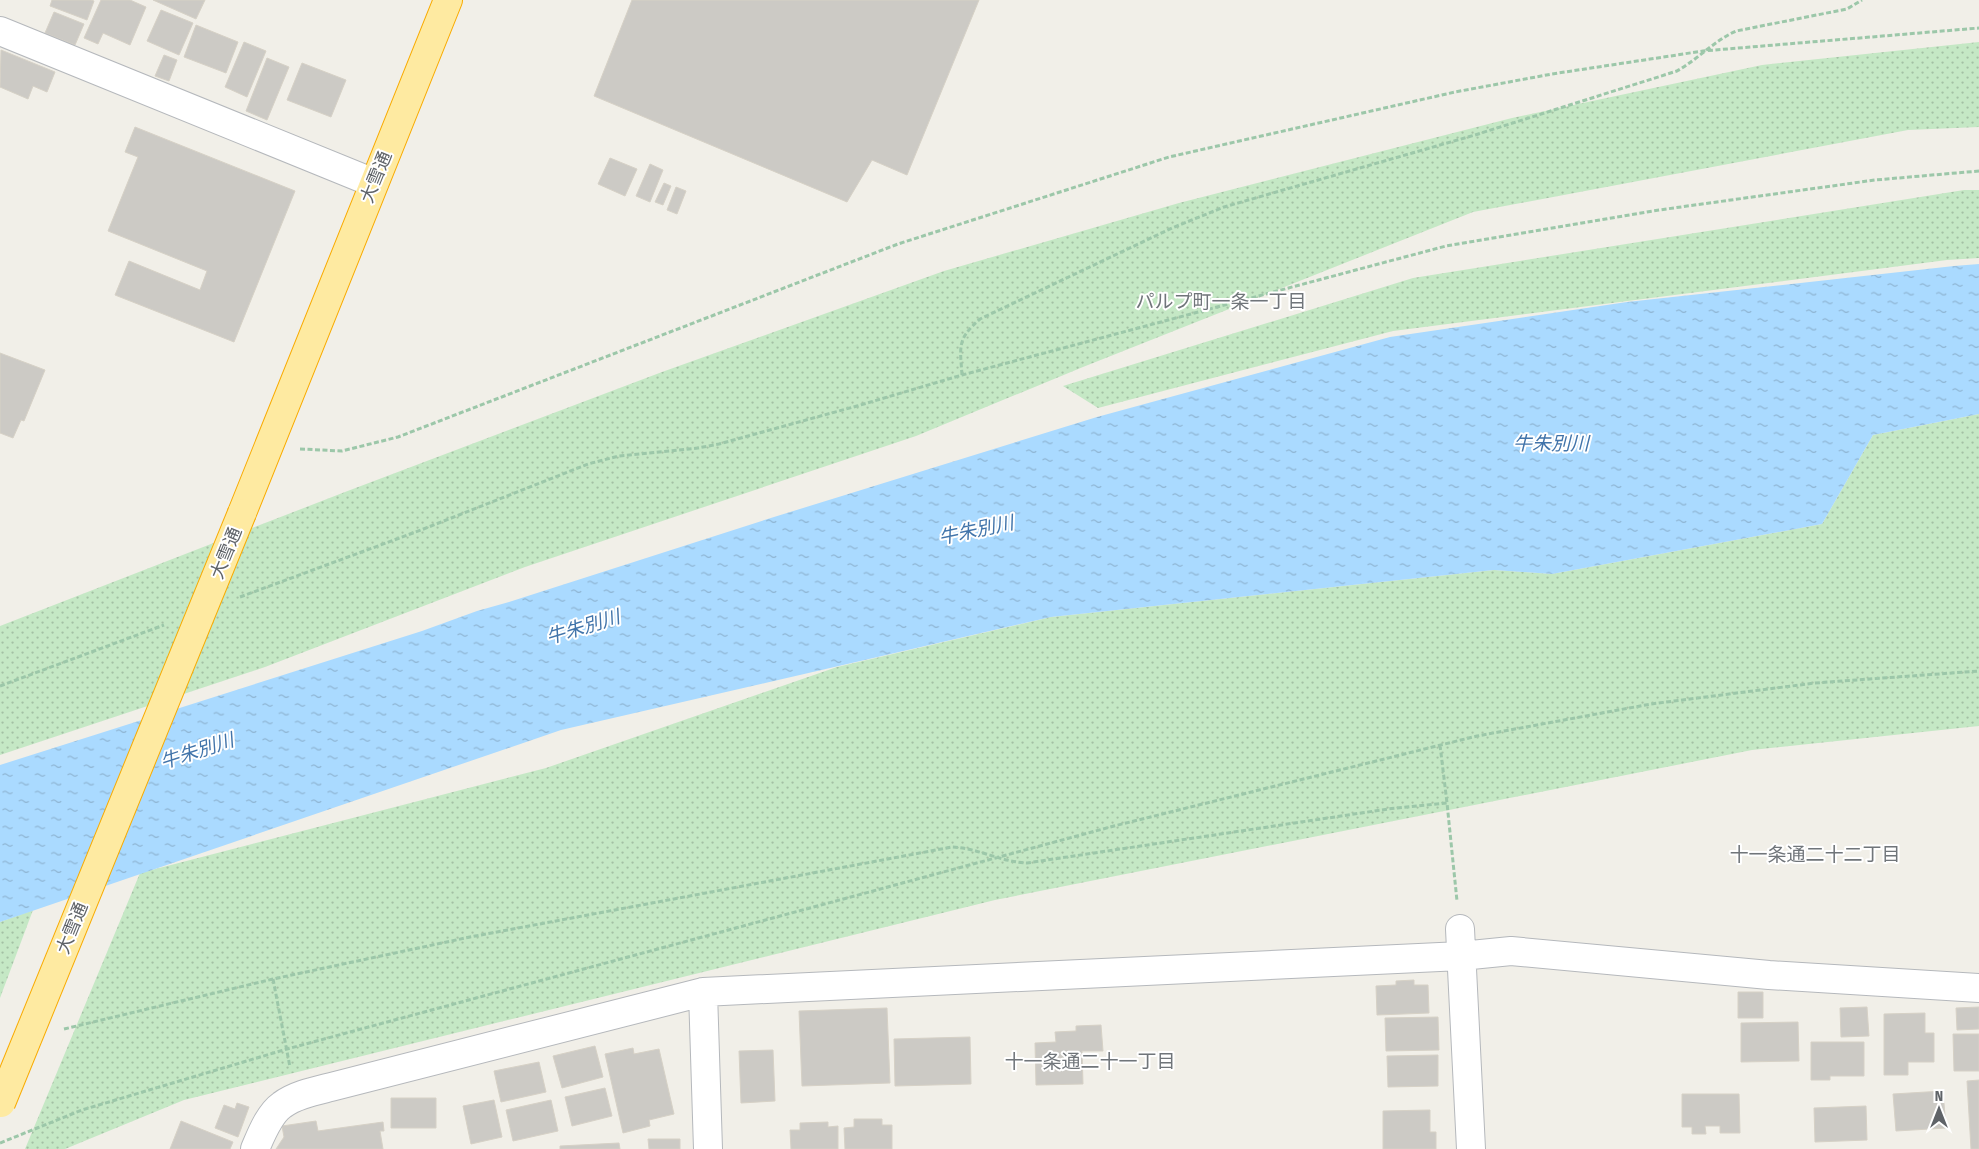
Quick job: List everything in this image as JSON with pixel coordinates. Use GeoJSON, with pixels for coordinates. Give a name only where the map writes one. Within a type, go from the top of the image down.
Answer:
{"type":"FeatureCollection","features":[{"type":"Feature","properties":{"kind":"highway","name":"大雪通"},"geometry":{"type":"LineString","coordinates":[[0,1104],[242,513],[448,0]]}},
{"type":"Feature","properties":{"kind":"street"},"geometry":{"type":"LineString","coordinates":[[0,31],[374,183]]}},
{"type":"Feature","properties":{"kind":"street"},"geometry":{"type":"LineString","coordinates":[[1460,929],[1471,1149]]}},
{"type":"Feature","properties":{"kind":"street"},"geometry":{"type":"LineString","coordinates":[[255,1149],[272,1115],[281,1105],[296,1097],[331,1086],[702,992],[1461,956],[1511,951],[1768,975],[1979,988]]}},
{"type":"Feature","properties":{"kind":"street"},"geometry":{"type":"LineString","coordinates":[[702,992],[708,1149]]}},
{"type":"Feature","properties":{"kind":"path"},"geometry":{"type":"LineString","coordinates":[[962,375],[960,350],[962,339],[980,319],[1172,228],[1224,207],[1475,135],[1677,71],[1693,62],[1703,51],[1724,36],[1736,31],[1847,9],[1862,0]]}},
{"type":"Feature","properties":{"kind":"path"},"geometry":{"type":"LineString","coordinates":[[268,447],[342,451],[398,437],[898,244],[1169,157],[1455,92],[1552,74],[1703,51],[1979,28]]}},
{"type":"Feature","properties":{"kind":"path"},"geometry":{"type":"LineString","coordinates":[[421,530],[596,462],[619,456],[719,444],[962,375],[1446,246],[1659,210],[1875,180],[1979,171]]}},
{"type":"Feature","properties":{"kind":"path"},"geometry":{"type":"LineString","coordinates":[[0,1143],[82,1110],[287,1049],[1114,826],[1440,745],[1478,736],[1651,704],[1815,683],[1979,671]]}},
{"type":"Feature","properties":{"kind":"path"},"geometry":{"type":"LineString","coordinates":[[1440,745],[1460,929]]}},
{"type":"Feature","properties":{"kind":"path"},"geometry":{"type":"LineString","coordinates":[[56,1030],[273,979],[470,937],[952,847],[977,850],[996,858],[1016,863],[1038,862],[1388,809],[1447,803]]}},
{"type":"Feature","properties":{"kind":"path"},"geometry":{"type":"LineString","coordinates":[[273,979],[292,1077]]}},
{"type":"Feature","properties":{"kind":"green space"},"geometry":{"type":"Polygon","coordinates":[[[1979,42],[1979,127],[1908,130],[1473,212],[1083,367],[916,436],[525,567],[265,667],[0,755],[0,626],[345,492],[662,372],[944,271],[1179,203],[1512,118],[1762,65],[1979,42]]]}},
{"type":"Feature","properties":{"kind":"green space"},"geometry":{"type":"Polygon","coordinates":[[[1964,190],[1979,190],[1979,258],[1947,260],[1393,331],[1098,408],[1063,386],[1413,278],[1964,190]]]}},
{"type":"Feature","properties":{"kind":"green space"},"geometry":{"type":"Polygon","coordinates":[[[1979,414],[1979,726],[1752,750],[995,900],[184,1100],[65,1149],[25,1149],[140,873],[546,768],[837,667],[1051,617],[1494,570],[1552,574],[1822,524],[1873,435],[1979,414]]]}},
{"type":"Feature","properties":{"kind":"green space"},"geometry":{"type":"Polygon","coordinates":[[[33,910],[0,998],[0,922],[33,910]]]}},
{"type":"Feature","properties":{"kind":"water","name":"牛朱別川"},"geometry":{"type":"Polygon","coordinates":[[[1979,264],[1979,414],[1873,435],[1822,524],[1552,574],[1494,570],[1051,617],[561,730],[0,922],[0,765],[422,631],[477,611],[1097,417],[1390,337],[1627,302],[1979,264]]]}},
{"type":"Feature","properties":{"kind":"building"},"geometry":{"type":"Polygon","coordinates":[[[52,0],[94,1],[87,20],[50,6],[52,0]]]}},
{"type":"Feature","properties":{"kind":"building"},"geometry":{"type":"Polygon","coordinates":[[[101,0],[130,0],[146,7],[130,45],[103,33],[98,44],[84,38],[101,0]]]}},
{"type":"Feature","properties":{"kind":"building"},"geometry":{"type":"Polygon","coordinates":[[[153,0],[205,0],[196,19],[153,0]]]}},
{"type":"Feature","properties":{"kind":"building"},"geometry":{"type":"Polygon","coordinates":[[[632,0],[979,0],[907,175],[872,160],[847,202],[594,96],[632,0]]]}},
{"type":"Feature","properties":{"kind":"building"},"geometry":{"type":"Polygon","coordinates":[[[161,10],[193,23],[179,55],[147,41],[161,10]]]}},
{"type":"Feature","properties":{"kind":"building"},"geometry":{"type":"Polygon","coordinates":[[[54,12],[84,24],[75,45],[45,33],[54,12]]]}},
{"type":"Feature","properties":{"kind":"building"},"geometry":{"type":"Polygon","coordinates":[[[196,25],[238,42],[226,73],[184,57],[196,25]]]}},
{"type":"Feature","properties":{"kind":"building"},"geometry":{"type":"Polygon","coordinates":[[[244,42],[266,51],[247,97],[225,87],[244,42]]]}},
{"type":"Feature","properties":{"kind":"building"},"geometry":{"type":"Polygon","coordinates":[[[1,50],[55,72],[47,92],[33,86],[28,99],[0,87],[1,50]]]}},
{"type":"Feature","properties":{"kind":"building"},"geometry":{"type":"Polygon","coordinates":[[[164,55],[177,60],[169,81],[155,76],[164,55]]]}},
{"type":"Feature","properties":{"kind":"building"},"geometry":{"type":"Polygon","coordinates":[[[267,58],[289,67],[267,120],[246,111],[267,58]]]}},
{"type":"Feature","properties":{"kind":"building"},"geometry":{"type":"Polygon","coordinates":[[[302,63],[346,80],[331,117],[287,100],[302,63]]]}},
{"type":"Feature","properties":{"kind":"building"},"geometry":{"type":"Polygon","coordinates":[[[135,127],[295,191],[234,342],[115,295],[129,261],[200,290],[207,271],[108,231],[138,157],[125,152],[135,127]]]}},
{"type":"Feature","properties":{"kind":"building"},"geometry":{"type":"Polygon","coordinates":[[[610,158],[637,169],[625,196],[598,184],[610,158]]]}},
{"type":"Feature","properties":{"kind":"building"},"geometry":{"type":"Polygon","coordinates":[[[650,164],[663,170],[650,202],[636,196],[650,164]]]}},
{"type":"Feature","properties":{"kind":"building"},"geometry":{"type":"Polygon","coordinates":[[[664,183],[671,186],[663,205],[655,202],[664,183]]]}},
{"type":"Feature","properties":{"kind":"building"},"geometry":{"type":"Polygon","coordinates":[[[676,187],[686,191],[677,214],[667,210],[676,187]]]}},
{"type":"Feature","properties":{"kind":"building"},"geometry":{"type":"Polygon","coordinates":[[[0,353],[45,370],[24,421],[21,420],[13,438],[0,433],[0,353]]]}},
{"type":"Feature","properties":{"kind":"building"},"geometry":{"type":"Polygon","coordinates":[[[1414,980],[1414,985],[1428,985],[1429,1013],[1377,1015],[1376,986],[1396,985],[1396,981],[1414,980]]]}},
{"type":"Feature","properties":{"kind":"building"},"geometry":{"type":"Polygon","coordinates":[[[1738,992],[1763,992],[1763,1018],[1738,1018],[1738,992]]]}},
{"type":"Feature","properties":{"kind":"building"},"geometry":{"type":"Polygon","coordinates":[[[1867,1007],[1869,1036],[1841,1037],[1840,1008],[1867,1007]]]}},
{"type":"Feature","properties":{"kind":"building"},"geometry":{"type":"Polygon","coordinates":[[[1979,1007],[1979,1029],[1957,1030],[1956,1008],[1979,1007]]]}},
{"type":"Feature","properties":{"kind":"building"},"geometry":{"type":"Polygon","coordinates":[[[887,1008],[890,1083],[802,1086],[799,1011],[887,1008]]]}},
{"type":"Feature","properties":{"kind":"building"},"geometry":{"type":"Polygon","coordinates":[[[1925,1013],[1925,1033],[1934,1033],[1934,1062],[1908,1062],[1908,1075],[1884,1075],[1884,1014],[1925,1013]]]}},
{"type":"Feature","properties":{"kind":"building"},"geometry":{"type":"Polygon","coordinates":[[[1438,1017],[1439,1050],[1386,1051],[1385,1018],[1438,1017]]]}},
{"type":"Feature","properties":{"kind":"building"},"geometry":{"type":"Polygon","coordinates":[[[1798,1022],[1799,1061],[1741,1062],[1741,1023],[1798,1022]]]}},
{"type":"Feature","properties":{"kind":"building"},"geometry":{"type":"Polygon","coordinates":[[[1101,1025],[1103,1051],[1082,1051],[1083,1084],[1036,1085],[1035,1043],[1056,1042],[1055,1032],[1076,1031],[1076,1026],[1101,1025]]]}},
{"type":"Feature","properties":{"kind":"building"},"geometry":{"type":"Polygon","coordinates":[[[1953,1034],[1979,1034],[1979,1071],[1954,1071],[1953,1034]]]}},
{"type":"Feature","properties":{"kind":"building"},"geometry":{"type":"Polygon","coordinates":[[[970,1037],[971,1084],[895,1086],[894,1039],[970,1037]]]}},
{"type":"Feature","properties":{"kind":"building"},"geometry":{"type":"Polygon","coordinates":[[[1811,1042],[1864,1042],[1864,1076],[1830,1076],[1830,1080],[1811,1080],[1811,1042]]]}},
{"type":"Feature","properties":{"kind":"building"},"geometry":{"type":"Polygon","coordinates":[[[595,1046],[603,1077],[562,1088],[553,1056],[595,1046]]]}},
{"type":"Feature","properties":{"kind":"building"},"geometry":{"type":"Polygon","coordinates":[[[633,1048],[634,1054],[659,1049],[674,1114],[649,1120],[650,1126],[623,1133],[605,1054],[633,1048]]]}},
{"type":"Feature","properties":{"kind":"building"},"geometry":{"type":"Polygon","coordinates":[[[773,1050],[775,1101],[741,1103],[739,1051],[773,1050]]]}},
{"type":"Feature","properties":{"kind":"building"},"geometry":{"type":"Polygon","coordinates":[[[1438,1055],[1438,1086],[1388,1087],[1387,1056],[1438,1055]]]}},
{"type":"Feature","properties":{"kind":"building"},"geometry":{"type":"Polygon","coordinates":[[[539,1062],[546,1092],[501,1102],[494,1071],[539,1062]]]}},
{"type":"Feature","properties":{"kind":"building"},"geometry":{"type":"Polygon","coordinates":[[[1979,1080],[1979,1149],[1971,1149],[1967,1081],[1979,1080]]]}},
{"type":"Feature","properties":{"kind":"building"},"geometry":{"type":"Polygon","coordinates":[[[605,1088],[612,1116],[572,1126],[565,1097],[605,1088]]]}},
{"type":"Feature","properties":{"kind":"building"},"geometry":{"type":"Polygon","coordinates":[[[1943,1091],[1946,1128],[1896,1131],[1893,1094],[1943,1091]]]}},
{"type":"Feature","properties":{"kind":"building"},"geometry":{"type":"Polygon","coordinates":[[[1682,1094],[1739,1094],[1740,1133],[1720,1133],[1720,1126],[1705,1126],[1706,1134],[1692,1134],[1692,1127],[1682,1127],[1682,1094]]]}},
{"type":"Feature","properties":{"kind":"building"},"geometry":{"type":"Polygon","coordinates":[[[391,1098],[436,1098],[436,1128],[391,1128],[391,1098]]]}},
{"type":"Feature","properties":{"kind":"building"},"geometry":{"type":"Polygon","coordinates":[[[494,1100],[502,1137],[471,1144],[463,1106],[494,1100]]]}},
{"type":"Feature","properties":{"kind":"building"},"geometry":{"type":"Polygon","coordinates":[[[551,1100],[558,1131],[513,1141],[506,1110],[551,1100]]]}},
{"type":"Feature","properties":{"kind":"building"},"geometry":{"type":"Polygon","coordinates":[[[237,1103],[249,1107],[238,1137],[215,1128],[224,1105],[235,1109],[237,1103]]]}},
{"type":"Feature","properties":{"kind":"building"},"geometry":{"type":"Polygon","coordinates":[[[1866,1106],[1867,1140],[1815,1142],[1814,1108],[1866,1106]]]}},
{"type":"Feature","properties":{"kind":"building"},"geometry":{"type":"Polygon","coordinates":[[[1430,1110],[1430,1132],[1436,1132],[1436,1149],[1383,1149],[1383,1111],[1430,1110]]]}},
{"type":"Feature","properties":{"kind":"building"},"geometry":{"type":"Polygon","coordinates":[[[854,1119],[882,1119],[882,1125],[892,1125],[892,1149],[845,1149],[844,1128],[854,1127],[854,1119]]]}},
{"type":"Feature","properties":{"kind":"building"},"geometry":{"type":"Polygon","coordinates":[[[181,1121],[233,1142],[230,1149],[170,1149],[181,1121]]]}},
{"type":"Feature","properties":{"kind":"building"},"geometry":{"type":"Polygon","coordinates":[[[316,1121],[318,1131],[383,1122],[384,1131],[380,1131],[383,1149],[276,1149],[284,1137],[282,1126],[316,1121]]]}},
{"type":"Feature","properties":{"kind":"building"},"geometry":{"type":"Polygon","coordinates":[[[828,1122],[828,1127],[838,1126],[838,1149],[791,1149],[790,1130],[800,1130],[800,1123],[828,1122]]]}},
{"type":"Feature","properties":{"kind":"building"},"geometry":{"type":"Polygon","coordinates":[[[648,1139],[680,1139],[680,1149],[649,1149],[648,1139]]]}},
{"type":"Feature","properties":{"kind":"building"},"geometry":{"type":"Polygon","coordinates":[[[619,1143],[620,1149],[560,1149],[560,1146],[619,1143]]]}},
{"type":"Feature","properties":{"kind":"district","name":"パルプ町一条一丁目"},"geometry":{"type":"Point","coordinates":[1221,301]}},
{"type":"Feature","properties":{"kind":"district","name":"十一条通二十二丁目"},"geometry":{"type":"Point","coordinates":[1815,854]}},
{"type":"Feature","properties":{"kind":"district","name":"十一条通二十一丁目"},"geometry":{"type":"Point","coordinates":[1090,1061]}}]}
